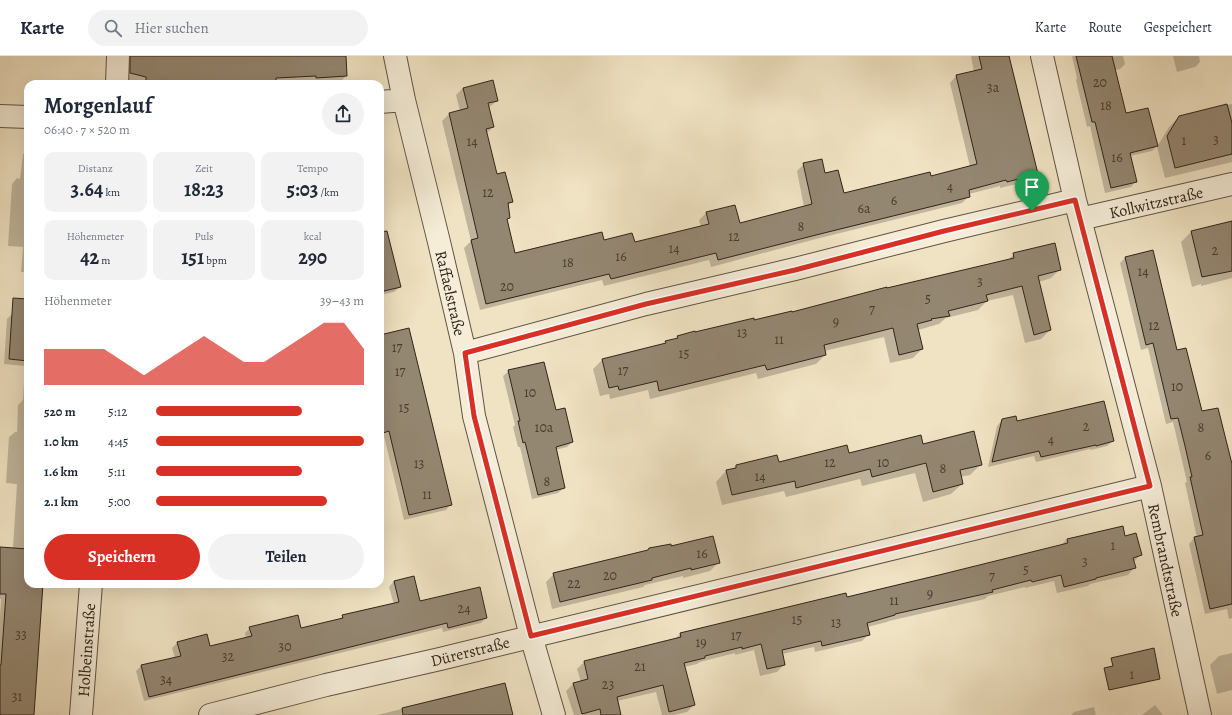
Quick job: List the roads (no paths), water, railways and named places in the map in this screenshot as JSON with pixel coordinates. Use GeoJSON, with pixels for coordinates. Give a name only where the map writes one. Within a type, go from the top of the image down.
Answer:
{"type":"FeatureCollection","features":[{"type":"Feature","properties":{"kind":"street"},"geometry":{"type":"LineString","coordinates":[[117,80],[118,56]]}},
{"type":"Feature","properties":{"kind":"street","name":"Raffaelstraße"},"geometry":{"type":"LineString","coordinates":[[395,56],[404,100],[465,353],[474,416],[531,636],[554,715]]}},
{"type":"Feature","properties":{"kind":"street","name":"Rembrandtstraße"},"geometry":{"type":"LineString","coordinates":[[1042,56],[1078,210],[1150,486],[1200,715]]}},
{"type":"Feature","properties":{"kind":"street"},"geometry":{"type":"LineString","coordinates":[[384,102],[404,100]]}},
{"type":"Feature","properties":{"kind":"street"},"geometry":{"type":"LineString","coordinates":[[0,116],[24,117]]}},
{"type":"Feature","properties":{"kind":"street","name":"Kollwitzstraße"},"geometry":{"type":"LineString","coordinates":[[465,353],[646,304],[795,270],[944,231],[1232,184]]}},
{"type":"Feature","properties":{"kind":"street","name":"Dürerstraße"},"geometry":{"type":"LineString","coordinates":[[210,715],[326,685],[1150,486]]}},
{"type":"Feature","properties":{"kind":"street","name":"Holbeinstraße"},"geometry":{"type":"LineString","coordinates":[[81,715],[91,588]]}}]}
